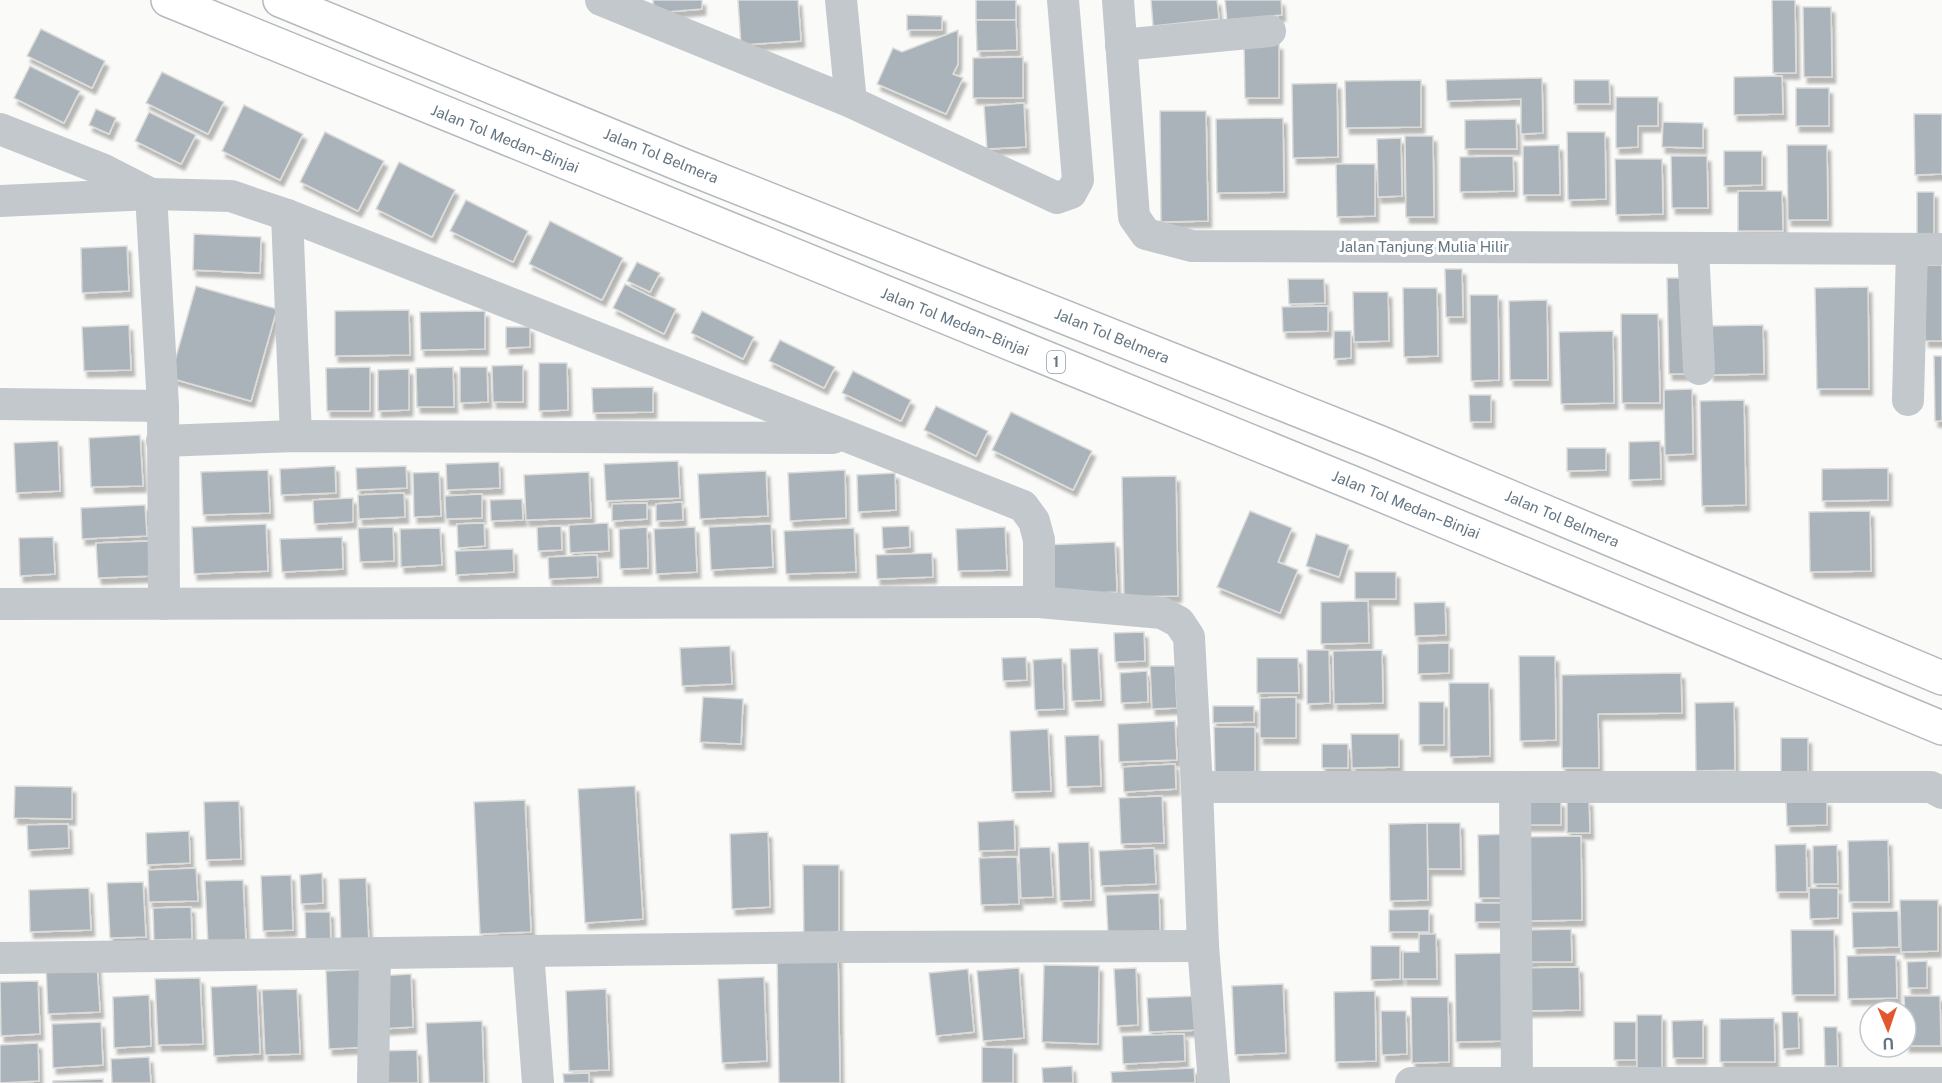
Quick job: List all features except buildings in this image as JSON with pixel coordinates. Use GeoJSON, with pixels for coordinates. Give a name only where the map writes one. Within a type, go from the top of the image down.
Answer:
{"type":"FeatureCollection","features":[{"type":"Feature","properties":{"kind":"highway","name":"Jalan Tol Medan–Binjai"},"geometry":{"type":"LineString","coordinates":[[168,0],[1360,486],[1942,728]]}},
{"type":"Feature","properties":{"kind":"highway","name":"Jalan Tol Belmera"},"geometry":{"type":"LineString","coordinates":[[280,0],[687,167],[1381,443],[1942,678]]}},
{"type":"Feature","properties":{"kind":"street"},"geometry":{"type":"LineString","coordinates":[[601,0],[634,7],[851,102],[1057,198],[1071,193],[1078,180],[1063,0]]}},
{"type":"Feature","properties":{"kind":"street"},"geometry":{"type":"LineString","coordinates":[[842,0],[851,102]]}},
{"type":"Feature","properties":{"kind":"street","name":"Jalan Tanjung Mulia Hilir"},"geometry":{"type":"LineString","coordinates":[[1118,0],[1134,217],[1146,234],[1192,246],[1927,249]]}},
{"type":"Feature","properties":{"kind":"street"},"geometry":{"type":"LineString","coordinates":[[1121,45],[1270,31]]}},
{"type":"Feature","properties":{"kind":"street"},"geometry":{"type":"LineString","coordinates":[[0,129],[104,170],[151,194]]}},
{"type":"Feature","properties":{"kind":"street"},"geometry":{"type":"LineString","coordinates":[[151,194],[163,405],[164,604]]}},
{"type":"Feature","properties":{"kind":"street"},"geometry":{"type":"LineString","coordinates":[[0,201],[151,194],[231,196],[287,215],[1023,506],[1034,521],[1039,540],[1039,602]]}},
{"type":"Feature","properties":{"kind":"street"},"geometry":{"type":"LineString","coordinates":[[287,215],[296,436]]}},
{"type":"Feature","properties":{"kind":"street"},"geometry":{"type":"LineString","coordinates":[[1693,248],[1699,369]]}},
{"type":"Feature","properties":{"kind":"street"},"geometry":{"type":"LineString","coordinates":[[1908,400],[1927,249]]}},
{"type":"Feature","properties":{"kind":"street"},"geometry":{"type":"LineString","coordinates":[[0,404],[163,405]]}},
{"type":"Feature","properties":{"kind":"street"},"geometry":{"type":"LineString","coordinates":[[162,441],[296,436],[851,439]]}},
{"type":"Feature","properties":{"kind":"street"},"geometry":{"type":"LineString","coordinates":[[0,604],[1039,602],[1162,613],[1179,621],[1189,637],[1203,946],[1214,1083]]}},
{"type":"Feature","properties":{"kind":"street"},"geometry":{"type":"LineString","coordinates":[[1197,787],[1931,787],[1942,793]]}},
{"type":"Feature","properties":{"kind":"street"},"geometry":{"type":"LineString","coordinates":[[1515,788],[1517,1082]]}},
{"type":"Feature","properties":{"kind":"street"},"geometry":{"type":"LineString","coordinates":[[0,958],[839,947],[1203,946]]}},
{"type":"Feature","properties":{"kind":"street"},"geometry":{"type":"LineString","coordinates":[[528,952],[538,1083]]}},
{"type":"Feature","properties":{"kind":"street"},"geometry":{"type":"LineString","coordinates":[[373,1083],[375,953]]}},
{"type":"Feature","properties":{"kind":"street"},"geometry":{"type":"LineString","coordinates":[[1411,1083],[1942,1083]]}}]}
